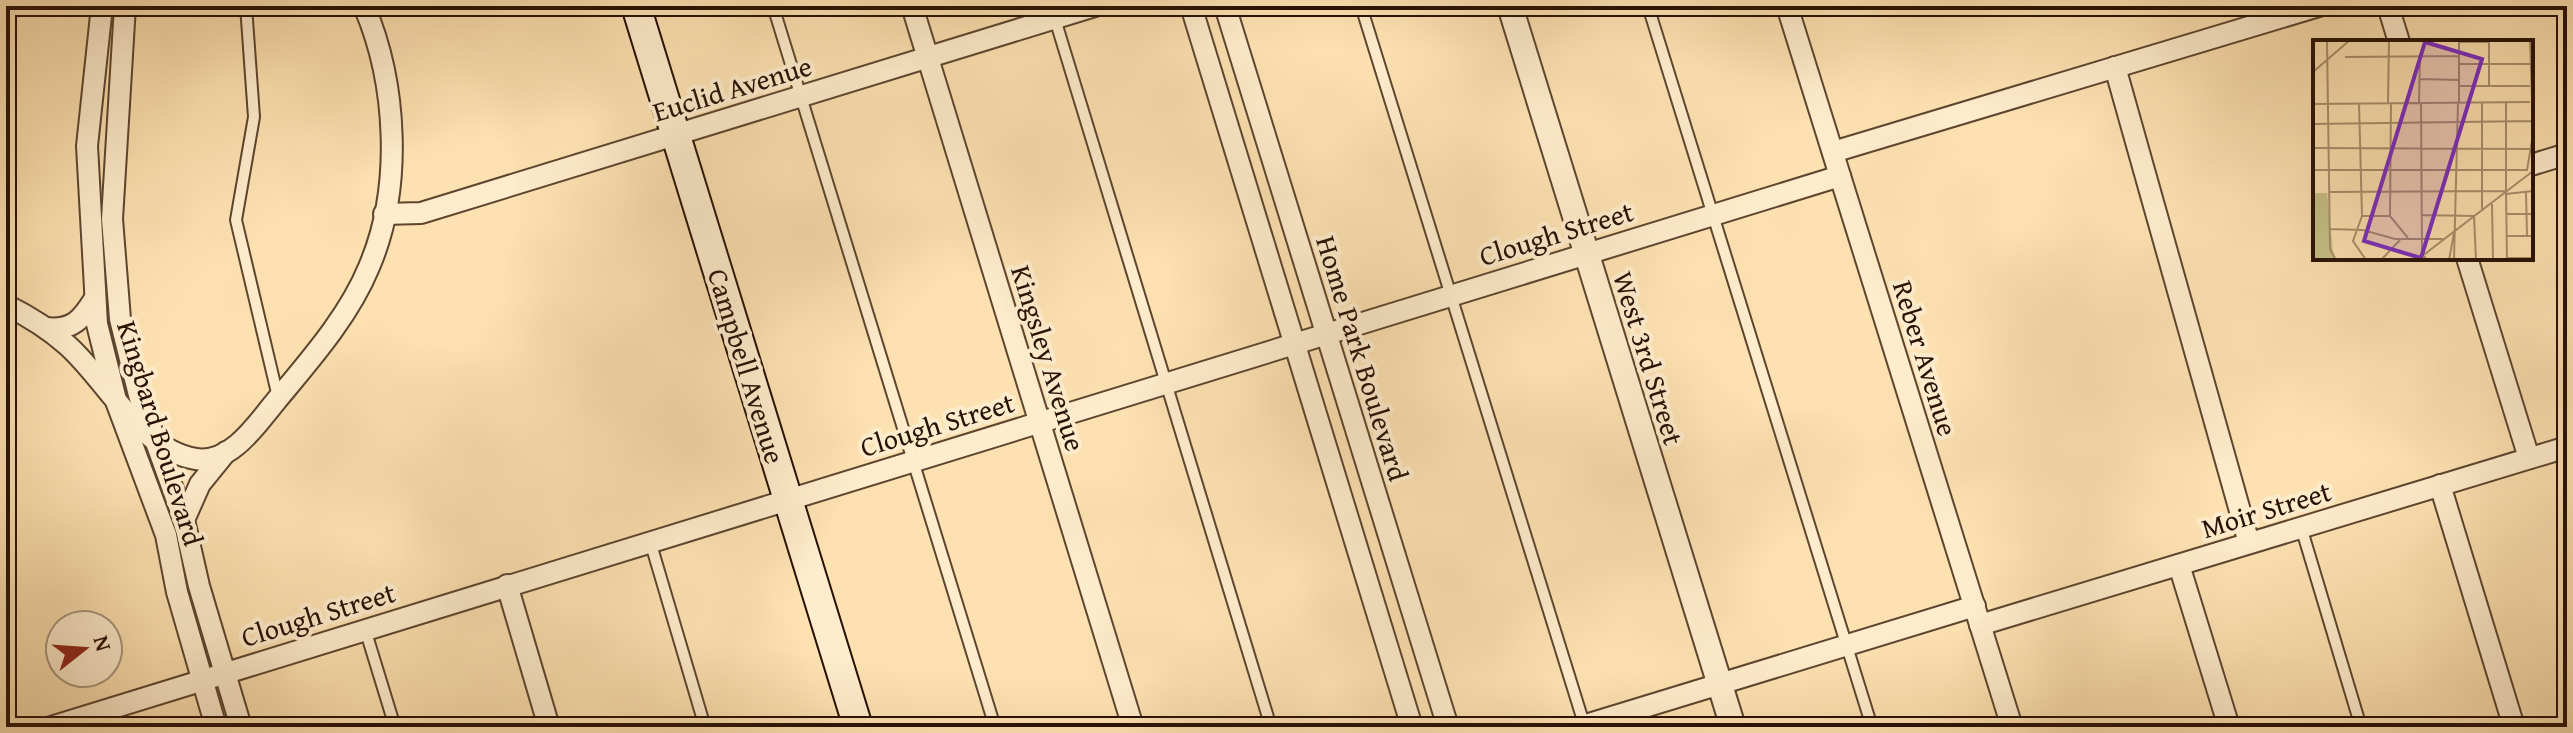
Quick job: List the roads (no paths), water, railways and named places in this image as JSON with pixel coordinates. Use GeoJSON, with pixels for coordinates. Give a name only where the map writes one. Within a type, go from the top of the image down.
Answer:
{"type":"FeatureCollection","features":[{"type":"Feature","properties":{"kind":"main road","name":"Campbell Avenue"},"geometry":{"type":"LineString","coordinates":[[636,6],[858,727]]}},
{"type":"Feature","properties":{"kind":"street","name":"Kingbard Boulevard"},"geometry":{"type":"LineString","coordinates":[[102,6],[87,146],[95,298],[105,363],[166,535],[177,592],[216,727]]}},
{"type":"Feature","properties":{"kind":"street","name":"Kingbard Boulevard"},"geometry":{"type":"LineString","coordinates":[[125,6],[114,149],[116,276],[128,357],[184,520],[241,727]]}},
{"type":"Feature","properties":{"kind":"street"},"geometry":{"type":"LineString","coordinates":[[184,520],[200,484],[226,452],[278,399],[353,298],[378,243],[390,146],[388,82],[364,6]]}},
{"type":"Feature","properties":{"kind":"street","name":"Kingsley Avenue"},"geometry":{"type":"LineString","coordinates":[[912,6],[1133,727]]}},
{"type":"Feature","properties":{"kind":"street","name":"Euclid Avenue"},"geometry":{"type":"LineString","coordinates":[[384,214],[421,213],[928,57],[1053,12],[1095,6]]}},
{"type":"Feature","properties":{"kind":"street"},"geometry":{"type":"LineString","coordinates":[[1191,6],[1412,727]]}},
{"type":"Feature","properties":{"kind":"street","name":"Home Park Boulevard"},"geometry":{"type":"LineString","coordinates":[[1225,6],[1448,727]]}},
{"type":"Feature","properties":{"kind":"street","name":"West 3rd Street"},"geometry":{"type":"LineString","coordinates":[[1510,6],[1733,727]]}},
{"type":"Feature","properties":{"kind":"street","name":"Reber Avenue"},"geometry":{"type":"LineString","coordinates":[[1787,6],[2012,727]]}},
{"type":"Feature","properties":{"kind":"street"},"geometry":{"type":"LineString","coordinates":[[1833,152],[2319,6]]}},
{"type":"Feature","properties":{"kind":"street"},"geometry":{"type":"LineString","coordinates":[[2388,6],[2398,40]]}},
{"type":"Feature","properties":{"kind":"street"},"geometry":{"type":"LineString","coordinates":[[2115,67],[2249,543]]}},
{"type":"Feature","properties":{"kind":"street"},"geometry":{"type":"LineString","coordinates":[[2533,164],[2567,154]]}},
{"type":"Feature","properties":{"kind":"street","name":"Clough Street"},"geometry":{"type":"LineString","coordinates":[[51,727],[1840,176]]}},
{"type":"Feature","properties":{"kind":"street"},"geometry":{"type":"LineString","coordinates":[[2468,260],[2529,458]]}},
{"type":"Feature","properties":{"kind":"street"},"geometry":{"type":"LineString","coordinates":[[46,328],[58,330],[82,320],[95,298]]}},
{"type":"Feature","properties":{"kind":"street"},"geometry":{"type":"LineString","coordinates":[[6,305],[46,328],[92,370],[117,404],[158,442],[173,452],[199,460],[226,452]]}},
{"type":"Feature","properties":{"kind":"street","name":"Moir Street"},"geometry":{"type":"LineString","coordinates":[[1583,726],[1847,645],[2179,565],[2567,447]]}},
{"type":"Feature","properties":{"kind":"street"},"geometry":{"type":"LineString","coordinates":[[2440,485],[2514,727]]}},
{"type":"Feature","properties":{"kind":"street"},"geometry":{"type":"LineString","coordinates":[[2179,565],[2229,727]]}},
{"type":"Feature","properties":{"kind":"street"},"geometry":{"type":"LineString","coordinates":[[507,585],[549,727]]}},
{"type":"Feature","properties":{"kind":"lane"},"geometry":{"type":"LineString","coordinates":[[246,6],[254,117],[236,220],[278,399]]}},
{"type":"Feature","properties":{"kind":"lane"},"geometry":{"type":"LineString","coordinates":[[773,6],[995,727]]}},
{"type":"Feature","properties":{"kind":"lane"},"geometry":{"type":"LineString","coordinates":[[1361,6],[1583,726]]}},
{"type":"Feature","properties":{"kind":"lane"},"geometry":{"type":"LineString","coordinates":[[1648,6],[1872,727]]}},
{"type":"Feature","properties":{"kind":"lane"},"geometry":{"type":"LineString","coordinates":[[1053,12],[1271,727]]}},
{"type":"Feature","properties":{"kind":"lane"},"geometry":{"type":"LineString","coordinates":[[2301,527],[2361,727]]}},
{"type":"Feature","properties":{"kind":"lane"},"geometry":{"type":"LineString","coordinates":[[650,541],[705,727]]}},
{"type":"Feature","properties":{"kind":"lane"},"geometry":{"type":"LineString","coordinates":[[365,629],[395,727]]}}]}
